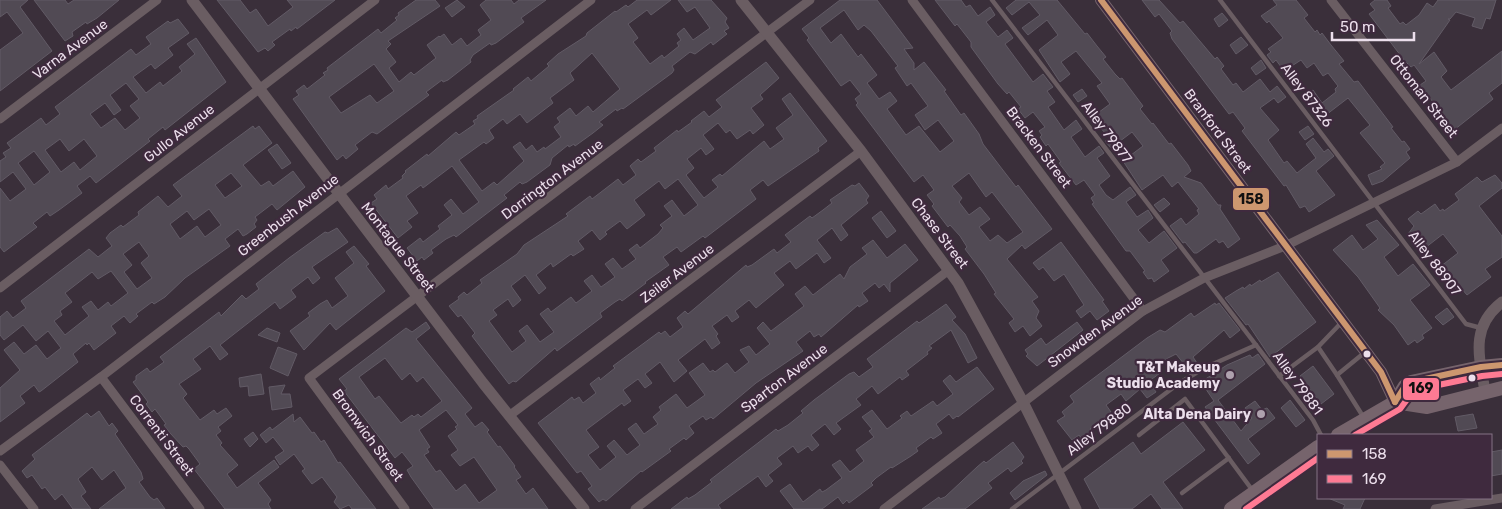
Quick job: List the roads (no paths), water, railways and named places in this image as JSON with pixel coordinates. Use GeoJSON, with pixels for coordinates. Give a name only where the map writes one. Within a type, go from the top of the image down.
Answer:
{"type":"FeatureCollection","features":[{"type":"Feature","properties":{"kind":"main road","name":"Branford Street"},"geometry":{"type":"LineString","coordinates":[[1101,0],[1381,372],[1395,402]]}},
{"type":"Feature","properties":{"kind":"main road"},"geometry":{"type":"LineString","coordinates":[[1340,434],[1395,402],[1405,386],[1411,382],[1481,367],[1502,365]]}},
{"type":"Feature","properties":{"kind":"main road"},"geometry":{"type":"LineString","coordinates":[[1395,402],[1427,407],[1502,388]]}},
{"type":"Feature","properties":{"kind":"main road"},"geometry":{"type":"LineString","coordinates":[[1232,509],[1317,448]]}},
{"type":"Feature","properties":{"kind":"street","name":"Varna Avenue"},"geometry":{"type":"LineString","coordinates":[[0,119],[157,0]]}},
{"type":"Feature","properties":{"kind":"street","name":"Montague Street"},"geometry":{"type":"LineString","coordinates":[[192,0],[417,297],[584,509]]}},
{"type":"Feature","properties":{"kind":"street","name":"Gullo Avenue"},"geometry":{"type":"LineString","coordinates":[[0,288],[375,0]]}},
{"type":"Feature","properties":{"kind":"street","name":"Greenbush Avenue"},"geometry":{"type":"LineString","coordinates":[[0,451],[101,377],[591,0]]}},
{"type":"Feature","properties":{"kind":"street","name":"Chase Street"},"geometry":{"type":"LineString","coordinates":[[741,0],[860,151],[958,283],[1023,402],[1076,509]]}},
{"type":"Feature","properties":{"kind":"street","name":"Dorrington Avenue"},"geometry":{"type":"LineString","coordinates":[[309,378],[810,0]]}},
{"type":"Feature","properties":{"kind":"street","name":"Bracken Street"},"geometry":{"type":"LineString","coordinates":[[912,0],[1143,311]]}},
{"type":"Feature","properties":{"kind":"street","name":"Ottoman Street"},"geometry":{"type":"LineString","coordinates":[[1332,0],[1457,162]]}},
{"type":"Feature","properties":{"kind":"street","name":"Snowden Avenue"},"geometry":{"type":"LineString","coordinates":[[884,509],[1143,311],[1204,278],[1286,246],[1375,204],[1457,162],[1502,128]]}},
{"type":"Feature","properties":{"kind":"street","name":"Zeiler Avenue"},"geometry":{"type":"LineString","coordinates":[[509,416],[860,151]]}},
{"type":"Feature","properties":{"kind":"street","name":"Sparton Avenue"},"geometry":{"type":"LineString","coordinates":[[636,509],[949,270]]}},
{"type":"Feature","properties":{"kind":"street"},"geometry":{"type":"LineString","coordinates":[[1485,391],[1478,342],[1486,317],[1502,302]]}},
{"type":"Feature","properties":{"kind":"street","name":"Correnti Street"},"geometry":{"type":"LineString","coordinates":[[101,377],[200,509]]}},
{"type":"Feature","properties":{"kind":"street","name":"Bromwich Street"},"geometry":{"type":"LineString","coordinates":[[309,378],[405,509]]}},
{"type":"Feature","properties":{"kind":"street"},"geometry":{"type":"LineString","coordinates":[[0,465],[34,509]]}},
{"type":"Feature","properties":{"kind":"street"},"geometry":{"type":"LineString","coordinates":[[1435,509],[1502,498]]}},
{"type":"Feature","properties":{"kind":"lane","name":"Alley 79877"},"geometry":{"type":"LineString","coordinates":[[992,0],[1256,345]]}},
{"type":"Feature","properties":{"kind":"lane","name":"Alley 87326"},"geometry":{"type":"LineString","coordinates":[[1220,0],[1375,204]]}},
{"type":"Feature","properties":{"kind":"lane","name":"Alley 88907"},"geometry":{"type":"LineString","coordinates":[[1375,204],[1466,324],[1481,328]]}},
{"type":"Feature","properties":{"kind":"lane"},"geometry":{"type":"LineString","coordinates":[[1279,376],[1318,347],[1342,322]]}},
{"type":"Feature","properties":{"kind":"lane","name":"Alley 79881"},"geometry":{"type":"LineString","coordinates":[[1256,345],[1313,420],[1320,434]]}},
{"type":"Feature","properties":{"kind":"lane","name":"Alley 79880"},"geometry":{"type":"LineString","coordinates":[[1012,509],[1178,384],[1204,368],[1256,345]]}},
{"type":"Feature","properties":{"kind":"lane"},"geometry":{"type":"LineString","coordinates":[[1318,347],[1365,419]]}},
{"type":"Feature","properties":{"kind":"lane"},"geometry":{"type":"LineString","coordinates":[[1337,375],[1365,352]]}},
{"type":"Feature","properties":{"kind":"lane"},"geometry":{"type":"LineString","coordinates":[[1139,435],[1185,399],[1254,492]]}},
{"type":"Feature","properties":{"kind":"lane"},"geometry":{"type":"LineString","coordinates":[[1182,493],[1229,458]]}},
{"type":"Feature","properties":{"kind":"place","name":"T&T Makeup Studio Academy"},"geometry":{"type":"Point","coordinates":[1230,375]}},
{"type":"Feature","properties":{"kind":"place","name":"Alta Dena Dairy"},"geometry":{"type":"Point","coordinates":[1261,414]}}]}
